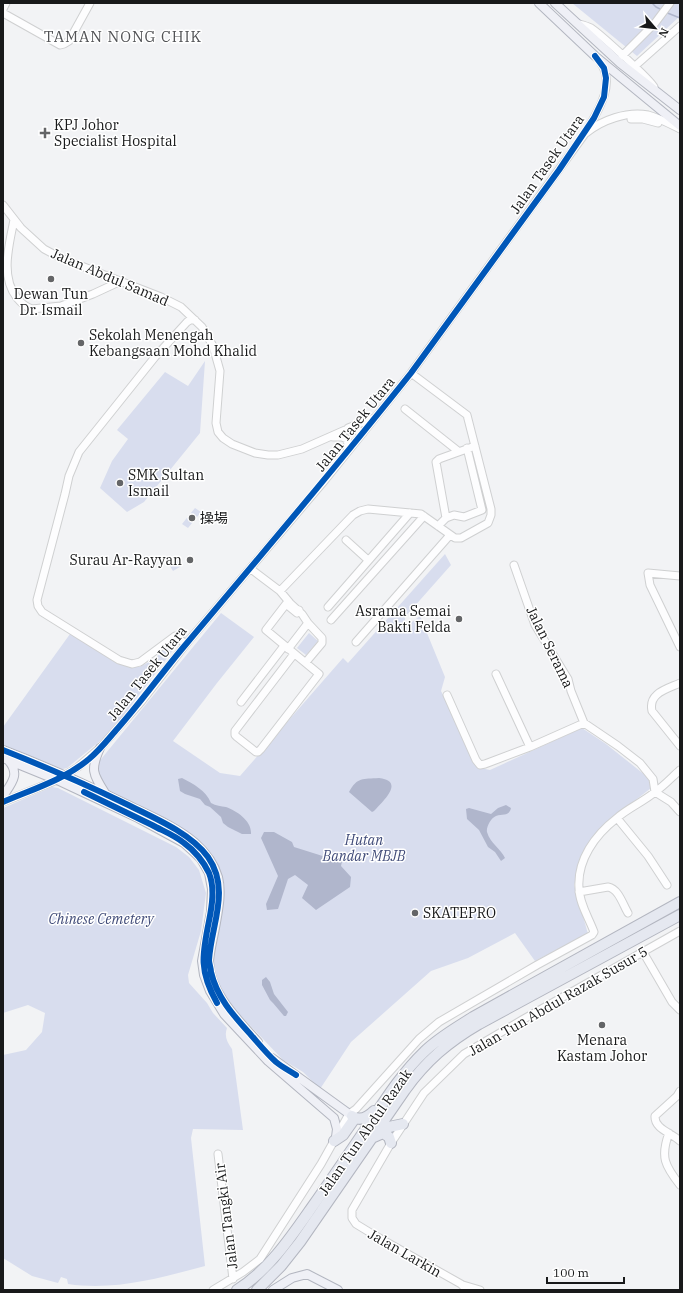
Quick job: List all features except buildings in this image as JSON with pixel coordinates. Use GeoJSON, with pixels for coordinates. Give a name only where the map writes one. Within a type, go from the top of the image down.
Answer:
{"type":"FeatureCollection","features":[{"type":"Feature","properties":{"kind":"highway","name":"Jalan Tun Abdul Razak"},"geometry":{"type":"LineString","coordinates":[[238,1290],[264,1269],[286,1244],[388,1096],[418,1058],[446,1035],[473,1017],[680,902]]}},
{"type":"Feature","properties":{"kind":"highway","name":"Jalan Tun Abdul Razak"},"geometry":{"type":"LineString","coordinates":[[257,1290],[276,1272],[300,1242],[416,1075],[439,1051],[453,1040],[479,1024],[680,915]]}},
{"type":"Feature","properties":{"kind":"highway"},"geometry":{"type":"LineString","coordinates":[[335,1139],[343,1135],[353,1114],[363,1119],[370,1115],[388,1096]]}},
{"type":"Feature","properties":{"kind":"highway"},"geometry":{"type":"LineString","coordinates":[[372,1138],[383,1133],[389,1127],[403,1124]]}},
{"type":"Feature","properties":{"kind":"highway"},"geometry":{"type":"LineString","coordinates":[[383,1133],[389,1137],[391,1143]]}},
{"type":"Feature","properties":{"kind":"main road"},"geometry":{"type":"LineString","coordinates":[[539,3],[595,56],[680,126]]}},
{"type":"Feature","properties":{"kind":"main road"},"geometry":{"type":"LineString","coordinates":[[555,3],[620,63],[680,110]]}},
{"type":"Feature","properties":{"kind":"main road"},"geometry":{"type":"LineString","coordinates":[[100,748],[94,761],[94,774],[105,794]]}},
{"type":"Feature","properties":{"kind":"main road"},"geometry":{"type":"LineString","coordinates":[[3,750],[43,765],[61,778],[170,835],[184,843],[200,859],[209,873],[212,889],[211,912],[202,961],[204,975],[210,991],[224,1014],[268,1061],[334,1118],[337,1129],[335,1139]]}},
{"type":"Feature","properties":{"kind":"main road"},"geometry":{"type":"LineString","coordinates":[[5,758],[105,794],[174,829],[193,842],[208,857],[218,877],[220,889],[218,912],[209,961],[212,976],[219,994],[231,1012],[276,1061],[353,1114]]}},
{"type":"Feature","properties":{"kind":"main road"},"geometry":{"type":"LineString","coordinates":[[3,796],[13,782],[15,772],[12,765],[5,758]]}},
{"type":"Feature","properties":{"kind":"main road"},"geometry":{"type":"LineString","coordinates":[[273,1290],[292,1278],[307,1274],[338,1290]]}},
{"type":"Feature","properties":{"kind":"street"},"geometry":{"type":"LineString","coordinates":[[6,3],[3,13],[60,45],[69,40],[90,3]]}},
{"type":"Feature","properties":{"kind":"street"},"geometry":{"type":"LineString","coordinates":[[622,56],[656,23],[670,3]]}},
{"type":"Feature","properties":{"kind":"street"},"geometry":{"type":"LineString","coordinates":[[577,24],[591,29],[652,84],[657,93]]}},
{"type":"Feature","properties":{"kind":"street"},"geometry":{"type":"LineString","coordinates":[[634,67],[680,26]]}},
{"type":"Feature","properties":{"kind":"street","name":"Jalan Tasek Utara"},"geometry":{"type":"LineString","coordinates":[[3,802],[61,778],[90,758],[100,748],[141,702],[186,644],[251,569],[411,373],[584,135],[600,105],[606,89],[606,73],[595,56]]}},
{"type":"Feature","properties":{"kind":"street","name":"Jalan Tasek Utara"},"geometry":{"type":"LineString","coordinates":[[584,135],[610,120],[630,115],[643,114],[680,129]]}},
{"type":"Feature","properties":{"kind":"street"},"geometry":{"type":"LineString","coordinates":[[610,120],[632,119],[654,122],[675,130],[680,134]]}},
{"type":"Feature","properties":{"kind":"street","name":"Jalan Abdul Samad"},"geometry":{"type":"LineString","coordinates":[[3,205],[14,220],[44,249],[61,258],[149,291],[181,307],[202,327],[209,338],[218,359],[220,371],[216,423],[218,432],[223,438],[255,453],[278,455],[302,449],[345,430],[360,430],[363,433]]}},
{"type":"Feature","properties":{"kind":"street"},"geometry":{"type":"LineString","coordinates":[[14,220],[6,264],[6,281],[13,294],[28,308],[32,309],[62,306],[121,281]]}},
{"type":"Feature","properties":{"kind":"street"},"geometry":{"type":"LineString","coordinates":[[186,644],[175,636],[140,662],[132,664],[127,663],[119,660],[42,612],[38,606],[37,600],[69,476],[79,452],[155,357],[187,322],[190,320],[195,320]]}},
{"type":"Feature","properties":{"kind":"street"},"geometry":{"type":"LineString","coordinates":[[411,373],[467,415],[482,510],[464,517],[454,515],[446,518],[439,525]]}},
{"type":"Feature","properties":{"kind":"street"},"geometry":{"type":"LineString","coordinates":[[405,409],[458,451]]}},
{"type":"Feature","properties":{"kind":"street"},"geometry":{"type":"LineString","coordinates":[[338,434],[342,430],[375,418]]}},
{"type":"Feature","properties":{"kind":"street"},"geometry":{"type":"LineString","coordinates":[[329,438],[346,438],[348,442],[347,452]]}},
{"type":"Feature","properties":{"kind":"street"},"geometry":{"type":"LineString","coordinates":[[446,518],[436,462],[438,459],[471,447]]}},
{"type":"Feature","properties":{"kind":"street"},"geometry":{"type":"LineString","coordinates":[[280,591],[353,515],[360,511],[368,509],[408,515],[421,514],[422,518],[439,525],[450,536],[460,542],[486,525],[491,517],[491,509],[471,447]]}},
{"type":"Feature","properties":{"kind":"street"},"geometry":{"type":"LineString","coordinates":[[328,607],[408,515]]}},
{"type":"Feature","properties":{"kind":"street"},"geometry":{"type":"LineString","coordinates":[[332,620],[422,518]]}},
{"type":"Feature","properties":{"kind":"street"},"geometry":{"type":"LineString","coordinates":[[356,642],[450,536]]}},
{"type":"Feature","properties":{"kind":"street"},"geometry":{"type":"LineString","coordinates":[[346,540],[368,560]]}},
{"type":"Feature","properties":{"kind":"street","name":"Jalan Serama"},"geometry":{"type":"LineString","coordinates":[[514,564],[536,625],[568,679],[571,691],[584,723]]}},
{"type":"Feature","properties":{"kind":"street"},"geometry":{"type":"LineString","coordinates":[[251,569],[280,591],[299,610],[308,623],[322,638],[322,642],[306,662]]}},
{"type":"Feature","properties":{"kind":"street"},"geometry":{"type":"LineString","coordinates":[[680,576],[648,573],[650,585],[680,647]]}},
{"type":"Feature","properties":{"kind":"street"},"geometry":{"type":"LineString","coordinates":[[294,654],[234,732],[237,737],[257,752],[261,749],[319,674],[266,630],[286,604],[296,613],[299,610]]}},
{"type":"Feature","properties":{"kind":"street"},"geometry":{"type":"LineString","coordinates":[[242,702],[264,673],[308,623]]}},
{"type":"Feature","properties":{"kind":"street"},"geometry":{"type":"LineString","coordinates":[[264,673],[274,681]]}},
{"type":"Feature","properties":{"kind":"street"},"geometry":{"type":"LineString","coordinates":[[496,674],[530,747]]}},
{"type":"Feature","properties":{"kind":"street"},"geometry":{"type":"LineString","coordinates":[[680,683],[656,695],[651,705],[652,711],[680,746]]}},
{"type":"Feature","properties":{"kind":"street"},"geometry":{"type":"LineString","coordinates":[[447,695],[480,765],[530,747],[584,723],[640,763],[654,779],[655,792]]}},
{"type":"Feature","properties":{"kind":"street"},"geometry":{"type":"LineString","coordinates":[[353,1114],[419,1039],[439,1022],[592,935],[594,932],[579,892],[582,866],[588,851],[597,836],[616,818],[655,792],[680,770]]}},
{"type":"Feature","properties":{"kind":"street"},"geometry":{"type":"LineString","coordinates":[[655,792],[671,802],[680,812]]}},
{"type":"Feature","properties":{"kind":"street"},"geometry":{"type":"LineString","coordinates":[[616,818],[648,856],[667,885]]}},
{"type":"Feature","properties":{"kind":"street"},"geometry":{"type":"LineString","coordinates":[[579,892],[608,887],[612,888],[616,890],[628,914]]}},
{"type":"Feature","properties":{"kind":"street","name":"Jalan Tun Abdul Razak Susur 5"},"geometry":{"type":"LineString","coordinates":[[352,1218],[352,1210],[391,1143],[424,1093],[464,1054],[680,931]]}},
{"type":"Feature","properties":{"kind":"street"},"geometry":{"type":"LineString","coordinates":[[643,952],[672,1002],[680,1010]]}},
{"type":"Feature","properties":{"kind":"street"},"geometry":{"type":"LineString","coordinates":[[680,1091],[677,1096],[655,1116],[654,1121],[657,1125],[680,1141]]}},
{"type":"Feature","properties":{"kind":"street"},"geometry":{"type":"LineString","coordinates":[[669,1133],[666,1143],[666,1164],[671,1174],[680,1185]]}},
{"type":"Feature","properties":{"kind":"street"},"geometry":{"type":"LineString","coordinates":[[213,1290],[233,1279],[253,1265],[264,1254],[335,1139]]}},
{"type":"Feature","properties":{"kind":"street","name":"Jalan Tangki Air"},"geometry":{"type":"LineString","coordinates":[[218,1154],[233,1279]]}},
{"type":"Feature","properties":{"kind":"street","name":"Jalan Larkin"},"geometry":{"type":"LineString","coordinates":[[352,1218],[356,1224],[374,1235],[461,1284],[480,1290]]}},
{"type":"Feature","properties":{"kind":"street","name":"Jalan Larkin"},"geometry":{"type":"LineString","coordinates":[[461,1284],[467,1290]]}},
{"type":"Feature","properties":{"kind":"green space"},"geometry":{"type":"Polygon","coordinates":[[[572,3],[680,3],[680,16],[637,56],[572,3]]]}},
{"type":"Feature","properties":{"kind":"green space"},"geometry":{"type":"Polygon","coordinates":[[[205,361],[200,433],[144,502],[127,512],[100,488],[112,461],[128,439],[117,430],[165,372],[188,386],[205,361]]]}},
{"type":"Feature","properties":{"kind":"green space","name":"操場"},"geometry":{"type":"Polygon","coordinates":[[[195,508],[201,512],[188,528],[182,524],[195,508]]]}},
{"type":"Feature","properties":{"kind":"green space","name":"Hutan Bandar MBJB"},"geometry":{"type":"Polygon","coordinates":[[[445,554],[451,565],[405,617],[405,627],[420,616],[445,677],[441,691],[480,768],[490,770],[582,728],[606,744],[645,775],[649,780],[651,788],[619,813],[593,837],[582,860],[574,885],[588,934],[535,961],[515,933],[468,958],[431,971],[351,1042],[320,1089],[303,1072],[283,1060],[220,994],[212,969],[220,877],[204,846],[110,793],[98,782],[97,764],[221,613],[254,637],[173,741],[220,773],[240,776],[343,658],[348,663],[445,554]]]}},
{"type":"Feature","properties":{"kind":"green space"},"geometry":{"type":"Polygon","coordinates":[[[179,559],[183,565],[173,571],[170,566],[179,559]]]}},
{"type":"Feature","properties":{"kind":"green space"},"geometry":{"type":"Polygon","coordinates":[[[309,633],[318,641],[306,655],[297,648],[309,633]]]}},
{"type":"Feature","properties":{"kind":"green space"},"geometry":{"type":"Polygon","coordinates":[[[70,634],[119,662],[139,667],[155,659],[171,640],[177,645],[111,732],[67,768],[59,770],[3,747],[3,727],[70,634]]]}},
{"type":"Feature","properties":{"kind":"green space","name":"Chinese Cemetery"},"geometry":{"type":"Polygon","coordinates":[[[52,787],[58,788],[176,847],[189,857],[199,870],[206,893],[201,931],[188,975],[189,983],[227,1028],[226,1036],[232,1049],[243,1130],[193,1129],[191,1138],[205,1266],[154,1279],[120,1285],[86,1286],[68,1284],[67,1279],[61,1277],[58,1283],[32,1276],[3,1258],[3,1055],[26,1050],[42,1032],[45,1013],[28,1005],[3,1013],[3,808],[52,787]]]}},
{"type":"Feature","properties":{"kind":"shaded area"},"geometry":{"type":"Polygon","coordinates":[[[182,778],[203,791],[211,803],[226,807],[243,817],[251,829],[251,834],[242,834],[228,827],[223,823],[221,817],[210,807],[205,805],[200,799],[180,791],[178,779],[182,778]]]}},
{"type":"Feature","properties":{"kind":"shaded area"},"geometry":{"type":"Polygon","coordinates":[[[379,778],[387,780],[391,783],[390,792],[372,812],[349,792],[358,781],[379,778]]]}},
{"type":"Feature","properties":{"kind":"shaded area"},"geometry":{"type":"Polygon","coordinates":[[[506,805],[511,808],[509,813],[494,817],[487,828],[488,836],[505,858],[501,861],[495,852],[488,847],[479,830],[467,819],[466,809],[469,808],[491,814],[498,808],[506,805]]]}},
{"type":"Feature","properties":{"kind":"shaded area"},"geometry":{"type":"Polygon","coordinates":[[[264,832],[274,832],[292,842],[294,847],[329,858],[336,853],[343,857],[341,866],[351,877],[350,887],[316,910],[302,898],[308,885],[295,875],[288,879],[278,909],[267,910],[266,904],[278,876],[261,838],[264,832]]]}},
{"type":"Feature","properties":{"kind":"shaded area"},"geometry":{"type":"Polygon","coordinates":[[[266,977],[270,982],[274,994],[288,1012],[286,1016],[284,1016],[270,1000],[262,985],[262,980],[266,977]]]}},
{"type":"Feature","properties":{"kind":"waterway"},"geometry":{"type":"LineString","coordinates":[[652,3],[662,10]]}},
{"type":"Feature","properties":{"kind":"waterway"},"geometry":{"type":"LineString","coordinates":[[665,12],[680,18]]}},
{"type":"Feature","properties":{"kind":"cycle path"},"geometry":{"type":"LineString","coordinates":[[3,802],[48,784],[69,773],[89,759],[101,748],[411,373],[559,170],[594,118],[604,97],[606,78],[604,68],[595,56]]}},
{"type":"Feature","properties":{"kind":"cycle path"},"geometry":{"type":"LineString","coordinates":[[3,750],[78,781],[157,819],[180,832],[200,848],[208,857],[215,869],[218,882],[218,908],[210,947],[209,960],[217,990],[232,1014],[266,1052],[278,1064],[296,1075]]}},
{"type":"Feature","properties":{"kind":"cycle path"},"geometry":{"type":"LineString","coordinates":[[84,792],[176,838],[191,849],[204,865],[209,873],[212,885],[211,909],[205,944],[204,963],[207,981],[217,1003]]}},
{"type":"Feature","properties":{"kind":"place","name":"KPJ Johor Specialist Hospital"},"geometry":{"type":"Point","coordinates":[45,133]}},
{"type":"Feature","properties":{"kind":"place","name":"Dewan Tun Dr. Ismail"},"geometry":{"type":"Point","coordinates":[51,279]}},
{"type":"Feature","properties":{"kind":"place","name":"Sekolah Menengah Kebangsaan Mohd Khalid"},"geometry":{"type":"Point","coordinates":[81,343]}},
{"type":"Feature","properties":{"kind":"place","name":"SMK Sultan Ismail"},"geometry":{"type":"Point","coordinates":[120,483]}},
{"type":"Feature","properties":{"kind":"place","name":"操場"},"geometry":{"type":"Point","coordinates":[192,518]}},
{"type":"Feature","properties":{"kind":"place","name":"Surau Ar-Rayyan"},"geometry":{"type":"Point","coordinates":[190,560]}},
{"type":"Feature","properties":{"kind":"place","name":"Asrama Semai Bakti Felda"},"geometry":{"type":"Point","coordinates":[459,619]}},
{"type":"Feature","properties":{"kind":"place","name":"SKATEPRO"},"geometry":{"type":"Point","coordinates":[415,913]}},
{"type":"Feature","properties":{"kind":"place","name":"Menara Kastam Johor"},"geometry":{"type":"Point","coordinates":[602,1025]}},
{"type":"Feature","properties":{"kind":"district","name":"TAMAN NONG CHIK"},"geometry":{"type":"Point","coordinates":[123,37]}}]}
